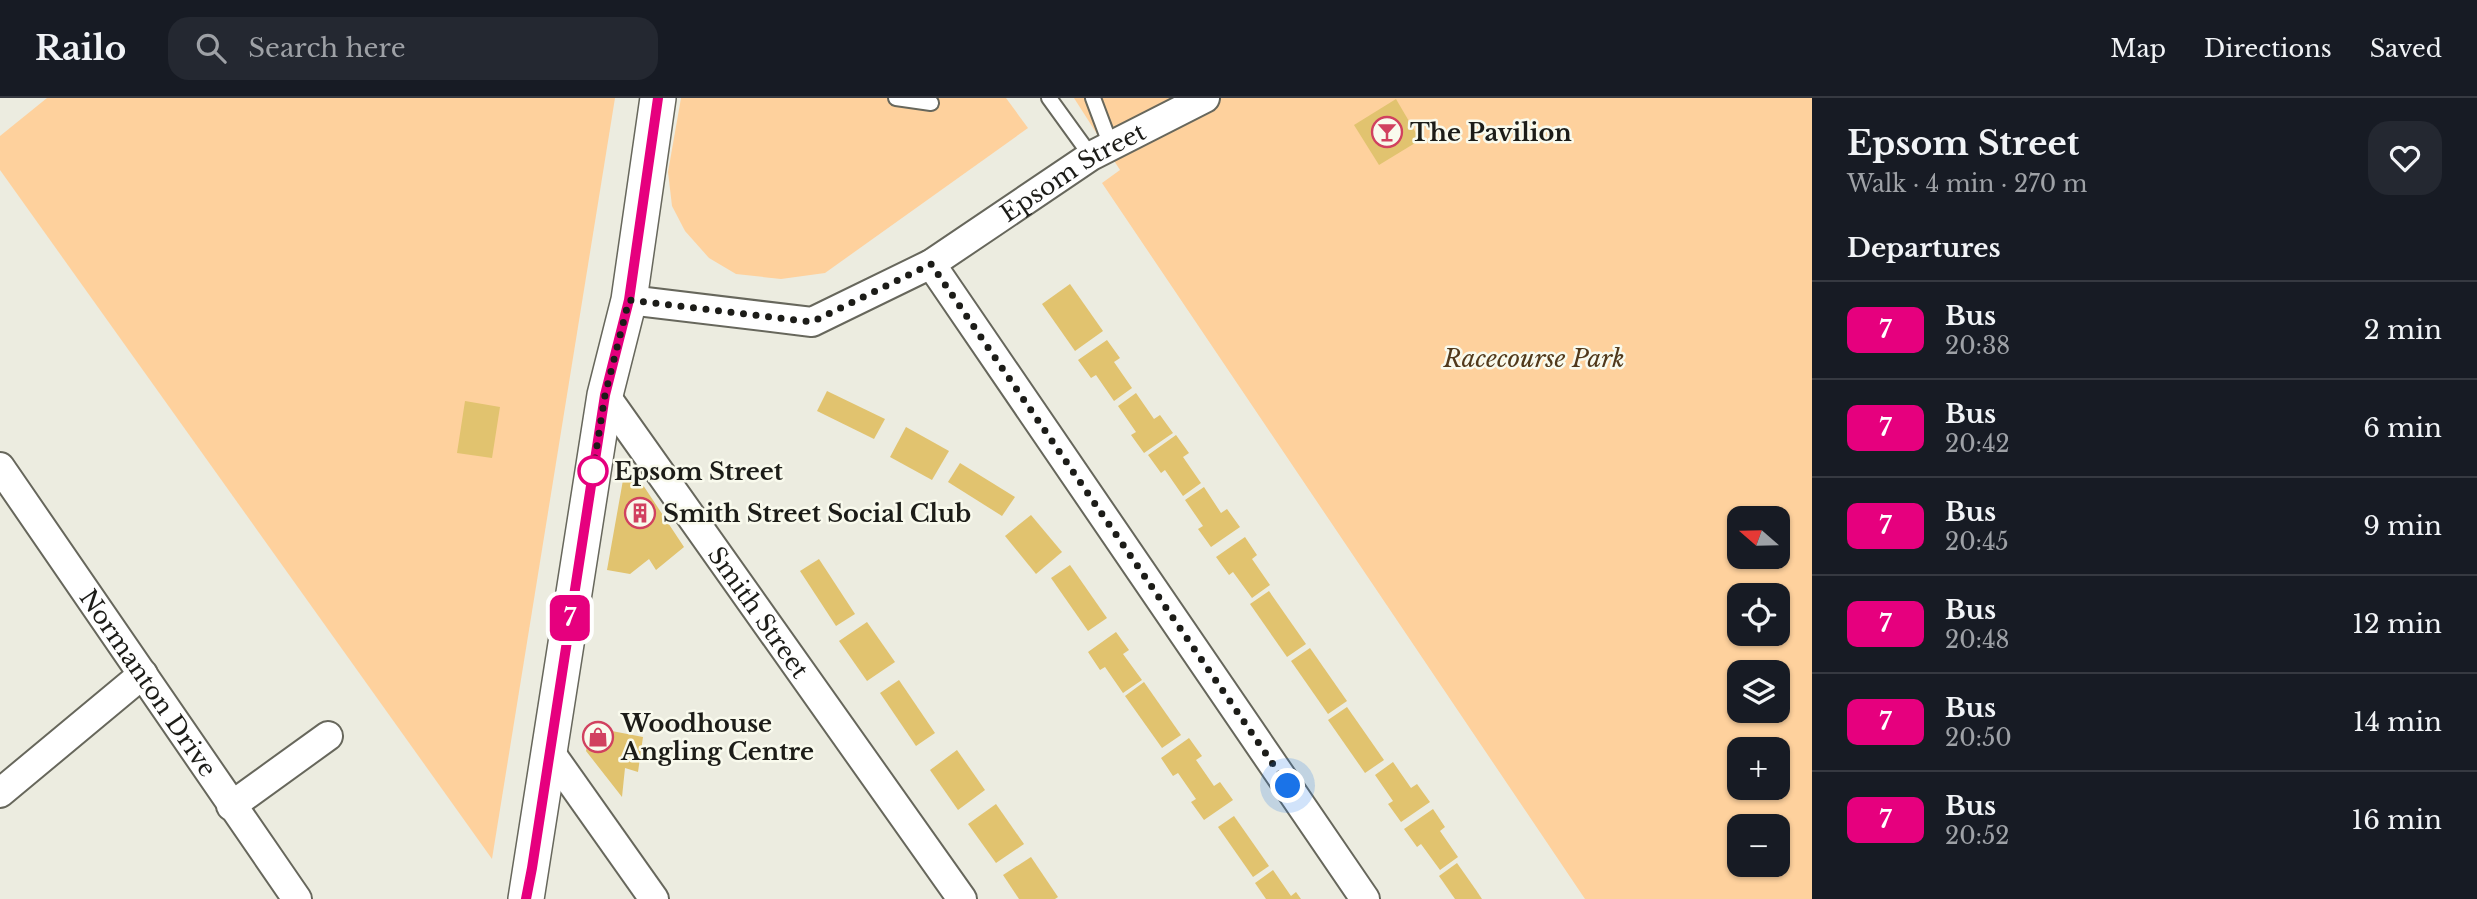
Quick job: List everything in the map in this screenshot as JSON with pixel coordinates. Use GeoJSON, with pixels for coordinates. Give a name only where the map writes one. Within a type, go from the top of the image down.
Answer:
{"type":"FeatureCollection","features":[{"type":"Feature","properties":{"kind":"street"},"geometry":{"type":"LineString","coordinates":[[526,899],[605,395],[629,300],[658,98]]}},
{"type":"Feature","properties":{"kind":"street","name":"Epsom Street"},"geometry":{"type":"LineString","coordinates":[[629,300],[812,322],[931,264],[1101,151],[1194,101]]}},
{"type":"Feature","properties":{"kind":"street"},"geometry":{"type":"LineString","coordinates":[[931,264],[1365,899]]}},
{"type":"Feature","properties":{"kind":"street","name":"Smith Street"},"geometry":{"type":"LineString","coordinates":[[605,395],[962,899]]}},
{"type":"Feature","properties":{"kind":"street","name":"Normanton Drive"},"geometry":{"type":"LineString","coordinates":[[0,467],[297,899]]}},
{"type":"Feature","properties":{"kind":"street"},"geometry":{"type":"LineString","coordinates":[[0,793],[143,674]]}},
{"type":"Feature","properties":{"kind":"street"},"geometry":{"type":"LineString","coordinates":[[231,806],[328,736]]}},
{"type":"Feature","properties":{"kind":"street"},"geometry":{"type":"LineString","coordinates":[[550,752],[654,899]]}},
{"type":"Feature","properties":{"kind":"lane"},"geometry":{"type":"LineString","coordinates":[[896,98],[931,103]]}},
{"type":"Feature","properties":{"kind":"lane"},"geometry":{"type":"LineString","coordinates":[[1049,98],[1101,151]]}},
{"type":"Feature","properties":{"kind":"lane"},"geometry":{"type":"LineString","coordinates":[[1093,98],[1101,151]]}},
{"type":"Feature","properties":{"kind":"green space"},"geometry":{"type":"Polygon","coordinates":[[[47,98],[615,98],[492,859],[0,170],[0,136],[47,98]]]}},
{"type":"Feature","properties":{"kind":"green space"},"geometry":{"type":"Polygon","coordinates":[[[681,98],[1006,98],[1028,128],[825,273],[781,279],[736,274],[709,258],[685,231],[672,206],[668,172],[681,98]]]}},
{"type":"Feature","properties":{"kind":"green space","name":"Racecourse Park"},"geometry":{"type":"Polygon","coordinates":[[[1074,98],[1812,98],[1812,899],[1585,899],[1102,183],[1120,170],[1074,98]]]}},
{"type":"Feature","properties":{"kind":"building","name":"The Pavilion"},"geometry":{"type":"Polygon","coordinates":[[[1396,99],[1420,140],[1379,165],[1354,125],[1396,99]]]}},
{"type":"Feature","properties":{"kind":"building"},"geometry":{"type":"Polygon","coordinates":[[[1070,284],[1103,331],[1075,351],[1042,304],[1070,284]]]}},
{"type":"Feature","properties":{"kind":"building"},"geometry":{"type":"Polygon","coordinates":[[[1107,340],[1120,358],[1114,362],[1132,388],[1114,401],[1096,375],[1091,378],[1078,360],[1107,340]]]}},
{"type":"Feature","properties":{"kind":"building"},"geometry":{"type":"Polygon","coordinates":[[[827,391],[885,419],[874,439],[817,411],[827,391]]]}},
{"type":"Feature","properties":{"kind":"building"},"geometry":{"type":"Polygon","coordinates":[[[1136,393],[1154,419],[1160,415],[1173,433],[1144,453],[1131,435],[1136,432],[1118,406],[1136,393]]]}},
{"type":"Feature","properties":{"kind":"building"},"geometry":{"type":"Polygon","coordinates":[[[465,401],[500,407],[492,458],[457,453],[465,401]]]}},
{"type":"Feature","properties":{"kind":"building"},"geometry":{"type":"Polygon","coordinates":[[[906,427],[949,451],[932,480],[890,457],[906,427]]]}},
{"type":"Feature","properties":{"kind":"building"},"geometry":{"type":"Polygon","coordinates":[[[1176,435],[1189,453],[1183,457],[1201,483],[1183,496],[1165,470],[1161,473],[1148,455],[1176,435]]]}},
{"type":"Feature","properties":{"kind":"building"},"geometry":{"type":"Polygon","coordinates":[[[960,463],[1015,497],[1002,516],[948,482],[960,463]]]}},
{"type":"Feature","properties":{"kind":"building","name":"Smith Street Social Club"},"geometry":{"type":"Polygon","coordinates":[[[637,476],[684,547],[656,570],[649,559],[630,574],[607,570],[623,480],[637,476]]]}},
{"type":"Feature","properties":{"kind":"building"},"geometry":{"type":"Polygon","coordinates":[[[1204,487],[1221,513],[1227,509],[1240,527],[1211,547],[1198,529],[1203,526],[1185,500],[1204,487]]]}},
{"type":"Feature","properties":{"kind":"building"},"geometry":{"type":"Polygon","coordinates":[[[1031,515],[1062,552],[1036,574],[1005,536],[1031,515]]]}},
{"type":"Feature","properties":{"kind":"building"},"geometry":{"type":"Polygon","coordinates":[[[1245,537],[1257,555],[1252,559],[1270,585],[1252,598],[1233,572],[1229,575],[1216,557],[1245,537]]]}},
{"type":"Feature","properties":{"kind":"building"},"geometry":{"type":"Polygon","coordinates":[[[819,559],[855,614],[836,626],[800,571],[819,559]]]}},
{"type":"Feature","properties":{"kind":"building"},"geometry":{"type":"Polygon","coordinates":[[[1070,565],[1107,618],[1088,631],[1051,578],[1070,565]]]}},
{"type":"Feature","properties":{"kind":"building"},"geometry":{"type":"Polygon","coordinates":[[[1269,591],[1306,644],[1287,657],[1250,604],[1269,591]]]}},
{"type":"Feature","properties":{"kind":"building"},"geometry":{"type":"Polygon","coordinates":[[[867,622],[895,662],[867,681],[839,641],[867,622]]]}},
{"type":"Feature","properties":{"kind":"building"},"geometry":{"type":"Polygon","coordinates":[[[1116,632],[1129,650],[1123,654],[1142,680],[1123,693],[1105,667],[1100,670],[1088,652],[1116,632]]]}},
{"type":"Feature","properties":{"kind":"building"},"geometry":{"type":"Polygon","coordinates":[[[1310,648],[1347,701],[1328,714],[1291,661],[1310,648]]]}},
{"type":"Feature","properties":{"kind":"building"},"geometry":{"type":"Polygon","coordinates":[[[899,680],[935,733],[916,746],[880,693],[899,680]]]}},
{"type":"Feature","properties":{"kind":"building"},"geometry":{"type":"Polygon","coordinates":[[[1144,682],[1181,735],[1162,748],[1125,696],[1144,682]]]}},
{"type":"Feature","properties":{"kind":"building"},"geometry":{"type":"Polygon","coordinates":[[[1347,707],[1384,760],[1365,773],[1328,720],[1347,707]]]}},
{"type":"Feature","properties":{"kind":"building"},"geometry":{"type":"Polygon","coordinates":[[[591,727],[643,737],[638,772],[625,768],[622,797],[586,751],[591,727]]]}},
{"type":"Feature","properties":{"kind":"building"},"geometry":{"type":"Polygon","coordinates":[[[1189,738],[1202,756],[1196,760],[1214,786],[1220,782],[1233,800],[1204,820],[1191,802],[1196,799],[1178,773],[1173,776],[1161,758],[1189,738]]]}},
{"type":"Feature","properties":{"kind":"building"},"geometry":{"type":"Polygon","coordinates":[[[957,750],[985,790],[958,810],[930,770],[957,750]]]}},
{"type":"Feature","properties":{"kind":"building"},"geometry":{"type":"Polygon","coordinates":[[[1393,762],[1411,788],[1417,784],[1430,802],[1401,822],[1388,804],[1393,801],[1375,775],[1393,762]]]}},
{"type":"Feature","properties":{"kind":"building"},"geometry":{"type":"Polygon","coordinates":[[[996,804],[1024,844],[996,863],[968,824],[996,804]]]}},
{"type":"Feature","properties":{"kind":"building"},"geometry":{"type":"Polygon","coordinates":[[[1433,809],[1445,827],[1440,831],[1458,857],[1440,870],[1421,844],[1417,847],[1404,829],[1433,809]]]}},
{"type":"Feature","properties":{"kind":"building"},"geometry":{"type":"Polygon","coordinates":[[[1234,816],[1269,866],[1253,877],[1218,827],[1234,816]]]}},
{"type":"Feature","properties":{"kind":"building"},"geometry":{"type":"Polygon","coordinates":[[[1031,857],[1058,897],[1055,899],[1019,899],[1003,875],[1031,857]]]}},
{"type":"Feature","properties":{"kind":"building"},"geometry":{"type":"Polygon","coordinates":[[[1457,863],[1482,899],[1455,899],[1439,876],[1457,863]]]}},
{"type":"Feature","properties":{"kind":"building"},"geometry":{"type":"Polygon","coordinates":[[[1273,870],[1291,896],[1296,892],[1301,899],[1266,899],[1255,883],[1273,870]]]}},
{"type":"Feature","properties":{"kind":"bus line","name":"7"},"geometry":{"type":"LineString","coordinates":[[526,899],[605,395],[629,300],[658,98]]}},
{"type":"Feature","properties":{"kind":"place","name":"The Pavilion"},"geometry":{"type":"Point","coordinates":[1387,132]}},
{"type":"Feature","properties":{"kind":"place","name":"Epsom Street"},"geometry":{"type":"Point","coordinates":[593,471]}},
{"type":"Feature","properties":{"kind":"place","name":"Smith Street Social Club"},"geometry":{"type":"Point","coordinates":[640,513]}},
{"type":"Feature","properties":{"kind":"place","name":"Woodhouse Angling Centre"},"geometry":{"type":"Point","coordinates":[598,737]}},
{"type":"Feature","properties":{"kind":"route"},"geometry":{"type":"LineString","coordinates":[[593,471],[592,477],[605,395],[629,300],[812,322],[931,264],[1288,786]]}}]}
